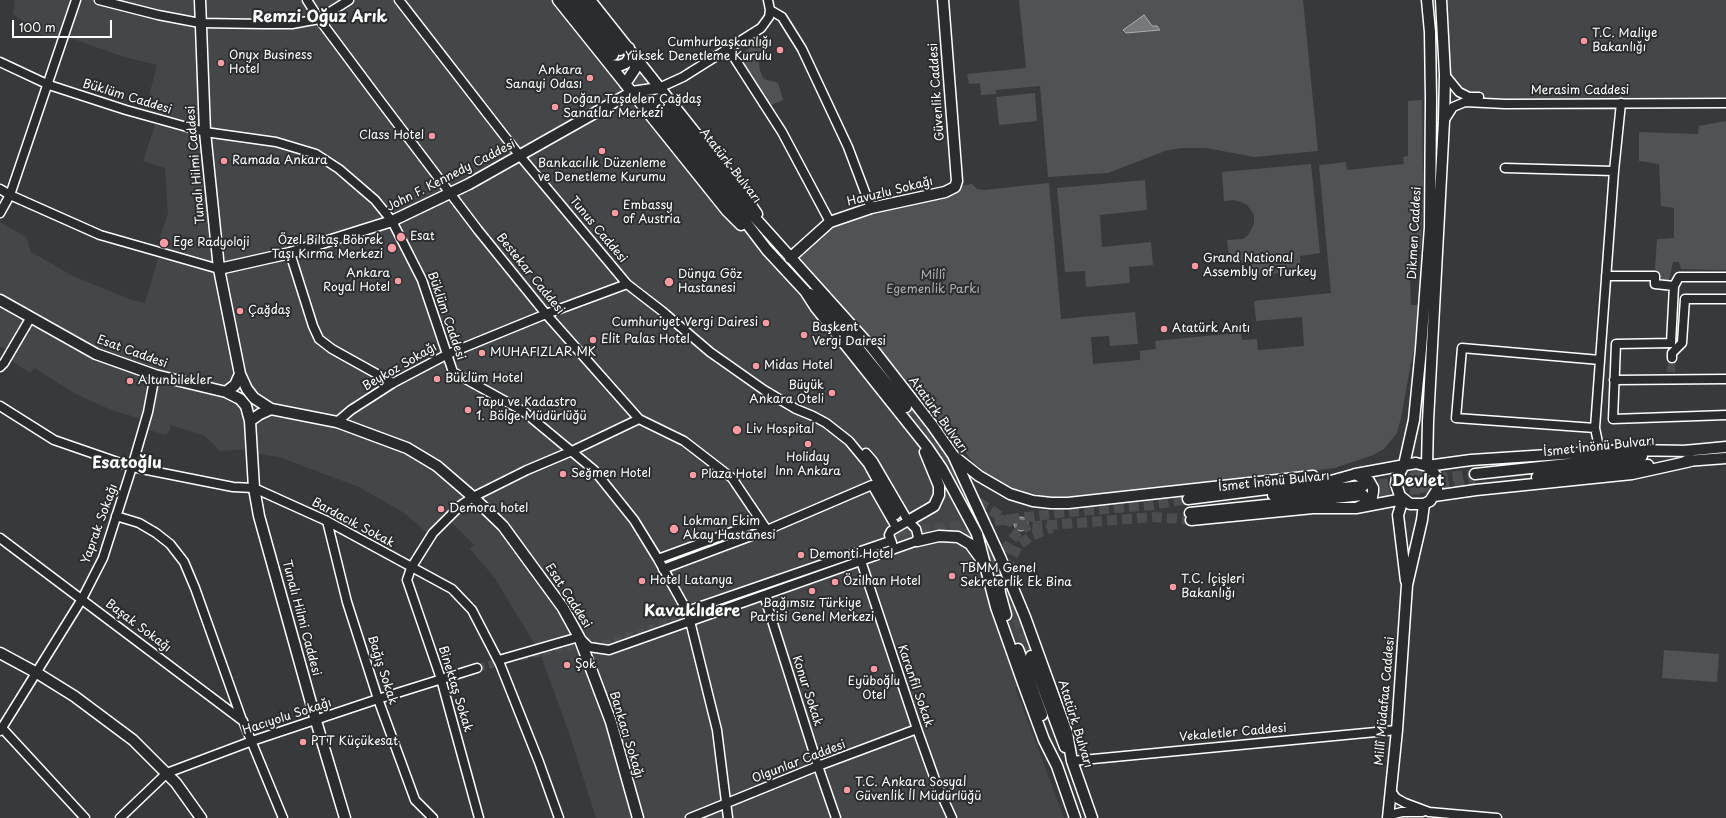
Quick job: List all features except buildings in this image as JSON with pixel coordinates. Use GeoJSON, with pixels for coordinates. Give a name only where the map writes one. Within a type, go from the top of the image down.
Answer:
{"type":"FeatureCollection","features":[{"type":"Feature","properties":{"kind":"main road","name":"Tunalı Hilmi Caddesi"},"geometry":{"type":"LineString","coordinates":[[200,0],[205,132],[219,269],[240,374],[250,393],[271,409]]}},
{"type":"Feature","properties":{"kind":"main road"},"geometry":{"type":"LineString","coordinates":[[558,0],[618,55],[635,56],[659,88],[662,110]]}},
{"type":"Feature","properties":{"kind":"main road"},"geometry":{"type":"LineString","coordinates":[[569,0],[618,55]]}},
{"type":"Feature","properties":{"kind":"main road"},"geometry":{"type":"LineString","coordinates":[[580,0],[618,55]]}},
{"type":"Feature","properties":{"kind":"main road"},"geometry":{"type":"LineString","coordinates":[[590,0],[618,55],[628,88],[662,110],[727,211],[758,239],[805,292],[942,469],[977,534],[996,606],[1044,740],[1057,766]]}},
{"type":"Feature","properties":{"kind":"main road","name":"Güvenlik Caddesi"},"geometry":{"type":"LineString","coordinates":[[943,0],[957,181]]}},
{"type":"Feature","properties":{"kind":"main road"},"geometry":{"type":"LineString","coordinates":[[1427,1],[1441,1]]}},
{"type":"Feature","properties":{"kind":"main road","name":"Dikmen Caddesi"},"geometry":{"type":"LineString","coordinates":[[1404,465],[1413,430],[1416,403],[1430,227],[1431,99],[1430,32],[1427,1]]}},
{"type":"Feature","properties":{"kind":"main road","name":"Dikmen Caddesi"},"geometry":{"type":"LineString","coordinates":[[1428,466],[1428,421],[1444,121],[1445,76],[1441,1]]}},
{"type":"Feature","properties":{"kind":"main road"},"geometry":{"type":"LineString","coordinates":[[628,88],[635,69],[635,56]]}},
{"type":"Feature","properties":{"kind":"main road","name":"John F. Kennedy Caddesi"},"geometry":{"type":"LineString","coordinates":[[219,269],[290,253],[392,221],[450,194],[520,156],[628,88]]}},
{"type":"Feature","properties":{"kind":"main road"},"geometry":{"type":"LineString","coordinates":[[628,88],[659,88]]}},
{"type":"Feature","properties":{"kind":"main road","name":"Atatürk Bulvarı"},"geometry":{"type":"LineString","coordinates":[[662,110],[743,193],[752,205],[762,225],[872,348],[953,455],[1015,591],[1067,733],[1072,761],[1092,818]]}},
{"type":"Feature","properties":{"kind":"main road","name":"Havuzlu Sokağı"},"geometry":{"type":"LineString","coordinates":[[790,258],[830,222],[871,208],[945,192],[955,187],[957,181]]}},
{"type":"Feature","properties":{"kind":"main road"},"geometry":{"type":"LineString","coordinates":[[805,292],[813,296],[823,305],[906,407]]}},
{"type":"Feature","properties":{"kind":"main road","name":"Esat Caddesi"},"geometry":{"type":"LineString","coordinates":[[0,300],[96,354],[155,375],[226,392],[244,402],[248,410],[250,421]]}},
{"type":"Feature","properties":{"kind":"main road"},"geometry":{"type":"LineString","coordinates":[[226,392],[235,385],[240,374]]}},
{"type":"Feature","properties":{"kind":"main road"},"geometry":{"type":"LineString","coordinates":[[250,421],[271,409]]}},
{"type":"Feature","properties":{"kind":"main road","name":"Esat Caddesi"},"geometry":{"type":"LineString","coordinates":[[271,409],[338,422],[407,448],[437,466],[473,497],[503,526],[563,608],[579,638]]}},
{"type":"Feature","properties":{"kind":"main road"},"geometry":{"type":"LineString","coordinates":[[906,422],[917,420],[921,411]]}},
{"type":"Feature","properties":{"kind":"main road","name":"Tunalı Hilmi Caddesi"},"geometry":{"type":"LineString","coordinates":[[250,421],[254,488],[261,524],[316,721],[345,818]]}},
{"type":"Feature","properties":{"kind":"main road"},"geometry":{"type":"LineString","coordinates":[[908,521],[934,506],[940,495],[939,486],[918,437]]}},
{"type":"Feature","properties":{"kind":"main road","name":"İsmet İnönü Bulvarı"},"geometry":{"type":"LineString","coordinates":[[1475,478],[1691,456],[1726,447]]}},
{"type":"Feature","properties":{"kind":"main road"},"geometry":{"type":"LineString","coordinates":[[1190,509],[1416,463],[1428,466],[1471,460],[1625,450],[1691,456]]}},
{"type":"Feature","properties":{"kind":"main road"},"geometry":{"type":"LineString","coordinates":[[953,455],[979,476],[1010,494],[1033,501],[1068,503],[1335,474],[1356,474],[1369,481],[1374,492],[1367,503],[1356,508]]}},
{"type":"Feature","properties":{"kind":"main road"},"geometry":{"type":"LineString","coordinates":[[1434,496],[1476,490],[1632,474],[1691,456]]}},
{"type":"Feature","properties":{"kind":"main road","name":"İsmet İnönü Bulvarı"},"geometry":{"type":"LineString","coordinates":[[1691,456],[1726,458]]}},
{"type":"Feature","properties":{"kind":"main road"},"geometry":{"type":"LineString","coordinates":[[1404,465],[1397,478],[1396,484],[1397,490],[1403,499],[1410,504],[1424,504],[1434,496],[1437,490],[1437,478],[1428,466]]}},
{"type":"Feature","properties":{"kind":"main road","name":"İsmet İnönü Bulvarı"},"geometry":{"type":"LineString","coordinates":[[1190,509],[1363,490]]}},
{"type":"Feature","properties":{"kind":"main road"},"geometry":{"type":"LineString","coordinates":[[1190,509],[1356,508],[1403,499]]}},
{"type":"Feature","properties":{"kind":"main road","name":"Millî Müdafaa Caddesi"},"geometry":{"type":"LineString","coordinates":[[1403,499],[1398,516],[1407,585]]}},
{"type":"Feature","properties":{"kind":"main road","name":"Millî Müdafaa Caddesi"},"geometry":{"type":"LineString","coordinates":[[1388,818],[1397,730],[1407,585],[1422,520],[1424,504]]}},
{"type":"Feature","properties":{"kind":"main road"},"geometry":{"type":"LineString","coordinates":[[917,541],[939,536],[958,537],[964,539],[975,549],[987,569]]}},
{"type":"Feature","properties":{"kind":"main road"},"geometry":{"type":"LineString","coordinates":[[999,581],[1006,615],[1050,737],[1057,766],[1075,818]]}},
{"type":"Feature","properties":{"kind":"main road","name":"Bankacı Sokağı"},"geometry":{"type":"LineString","coordinates":[[579,638],[611,722],[638,818]]}},
{"type":"Feature","properties":{"kind":"main road"},"geometry":{"type":"LineString","coordinates":[[0,653],[37,673],[74,696],[108,720],[142,748],[167,773],[201,818]]}},
{"type":"Feature","properties":{"kind":"main road"},"geometry":{"type":"LineString","coordinates":[[1031,656],[1060,735],[1072,761]]}},
{"type":"Feature","properties":{"kind":"street"},"geometry":{"type":"LineString","coordinates":[[0,213],[10,195],[49,85],[76,0]]}},
{"type":"Feature","properties":{"kind":"street"},"geometry":{"type":"LineString","coordinates":[[99,0],[158,15],[200,23],[292,24],[319,19],[349,0]]}},
{"type":"Feature","properties":{"kind":"street","name":"Bestekar Caddesi"},"geometry":{"type":"LineString","coordinates":[[307,0],[319,19],[450,194],[546,314],[639,419],[684,442],[732,478],[767,530]]}},
{"type":"Feature","properties":{"kind":"street","name":"Tunus Caddesi"},"geometry":{"type":"LineString","coordinates":[[399,0],[520,156],[627,284],[662,310],[710,352],[764,390],[813,416],[849,441],[868,464],[896,515]]}},
{"type":"Feature","properties":{"kind":"street"},"geometry":{"type":"LineString","coordinates":[[659,88],[683,77],[760,28],[766,21],[770,10],[768,0]]}},
{"type":"Feature","properties":{"kind":"street"},"geometry":{"type":"LineString","coordinates":[[770,10],[782,17],[802,49],[848,147],[871,208]]}},
{"type":"Feature","properties":{"kind":"street"},"geometry":{"type":"LineString","coordinates":[[728,48],[782,132],[830,222]]}},
{"type":"Feature","properties":{"kind":"street","name":"Büklüm Caddesi"},"geometry":{"type":"LineString","coordinates":[[0,62],[49,85],[126,110],[205,132],[276,142],[316,154],[338,168],[375,200],[392,221],[422,280],[453,372],[523,411],[594,470],[615,494],[634,520],[658,559],[690,621],[717,730],[728,818]]}},
{"type":"Feature","properties":{"kind":"street","name":"Merasim Caddesi"},"geometry":{"type":"LineString","coordinates":[[1445,76],[1459,92],[1469,97],[1508,99],[1726,97]]}},
{"type":"Feature","properties":{"kind":"street","name":"Merasim Caddesi"},"geometry":{"type":"LineString","coordinates":[[1444,121],[1453,107],[1465,102],[1505,104],[1726,103]]}},
{"type":"Feature","properties":{"kind":"street"},"geometry":{"type":"LineString","coordinates":[[1600,452],[1595,428],[1614,171],[1621,103]]}},
{"type":"Feature","properties":{"kind":"street"},"geometry":{"type":"LineString","coordinates":[[1505,168],[1614,171]]}},
{"type":"Feature","properties":{"kind":"street","name":"John F. Kennedy Caddesi"},"geometry":{"type":"LineString","coordinates":[[0,189],[10,195],[100,235],[219,269]]}},
{"type":"Feature","properties":{"kind":"street"},"geometry":{"type":"LineString","coordinates":[[290,253],[313,326],[319,339],[332,349],[393,383]]}},
{"type":"Feature","properties":{"kind":"street"},"geometry":{"type":"LineString","coordinates":[[1606,276],[1655,276],[1655,284],[1674,286]]}},
{"type":"Feature","properties":{"kind":"street"},"geometry":{"type":"LineString","coordinates":[[1726,277],[1679,277],[1674,286],[1671,344],[1616,344],[1613,418],[1726,415]]}},
{"type":"Feature","properties":{"kind":"street","name":"Beykoz Sokağı"},"geometry":{"type":"LineString","coordinates":[[338,422],[351,410],[393,383],[448,354],[546,314],[627,284]]}},
{"type":"Feature","properties":{"kind":"street"},"geometry":{"type":"LineString","coordinates":[[1672,358],[1672,353],[1682,343],[1685,299],[1726,299]]}},
{"type":"Feature","properties":{"kind":"street"},"geometry":{"type":"LineString","coordinates":[[0,367],[4,363],[31,317]]}},
{"type":"Feature","properties":{"kind":"street"},"geometry":{"type":"LineString","coordinates":[[1595,428],[1456,418],[1462,348],[1600,360]]}},
{"type":"Feature","properties":{"kind":"street","name":"Yaprak Sokağı"},"geometry":{"type":"LineString","coordinates":[[1,729],[82,599],[103,558],[148,412],[155,375]]}},
{"type":"Feature","properties":{"kind":"street"},"geometry":{"type":"LineString","coordinates":[[1614,380],[1671,376],[1726,379]]}},
{"type":"Feature","properties":{"kind":"street","name":"Bardacık Sokak"},"geometry":{"type":"LineString","coordinates":[[0,406],[54,440],[132,467],[233,487],[254,488],[327,520],[411,568],[452,589],[472,610],[498,660],[539,762],[558,818]]}},
{"type":"Feature","properties":{"kind":"street"},"geometry":{"type":"LineString","coordinates":[[411,568],[433,533],[461,505],[473,497],[527,470],[572,451],[639,419]]}},
{"type":"Feature","properties":{"kind":"street","name":"Tunus Caddesi"},"geometry":{"type":"LineString","coordinates":[[826,424],[834,425],[852,437],[873,461],[908,521]]}},
{"type":"Feature","properties":{"kind":"street"},"geometry":{"type":"LineString","coordinates":[[663,569],[767,530],[872,485],[896,527]]}},
{"type":"Feature","properties":{"kind":"street"},"geometry":{"type":"LineString","coordinates":[[116,516],[139,522],[156,532],[170,544],[184,562],[195,588],[242,721]]}},
{"type":"Feature","properties":{"kind":"street","name":"Bağış Sokak"},"geometry":{"type":"LineString","coordinates":[[327,520],[347,602],[378,699],[415,800],[433,818]]}},
{"type":"Feature","properties":{"kind":"street"},"geometry":{"type":"LineString","coordinates":[[902,547],[892,544],[889,535],[896,527],[908,521],[916,529],[918,537],[917,541]]}},
{"type":"Feature","properties":{"kind":"street"},"geometry":{"type":"LineString","coordinates":[[658,559],[752,525],[758,525],[767,530]]}},
{"type":"Feature","properties":{"kind":"street","name":"Başak Sokağı"},"geometry":{"type":"LineString","coordinates":[[0,538],[242,721],[252,741],[284,818]]}},
{"type":"Feature","properties":{"kind":"street"},"geometry":{"type":"LineString","coordinates":[[712,539],[716,548]]}},
{"type":"Feature","properties":{"kind":"street"},"geometry":{"type":"LineString","coordinates":[[686,611],[890,540]]}},
{"type":"Feature","properties":{"kind":"street","name":"Esat Caddesi"},"geometry":{"type":"LineString","coordinates":[[579,638],[589,647],[609,650],[917,541]]}},
{"type":"Feature","properties":{"kind":"street","name":"Karanfil Sokak"},"geometry":{"type":"LineString","coordinates":[[861,561],[917,730],[937,785],[952,818]]}},
{"type":"Feature","properties":{"kind":"street","name":"Binektaş Sokak"},"geometry":{"type":"LineString","coordinates":[[411,568],[407,580],[441,679],[478,818]]}},
{"type":"Feature","properties":{"kind":"street","name":"Konur Sokak"},"geometry":{"type":"LineString","coordinates":[[764,594],[818,766],[836,818]]}},
{"type":"Feature","properties":{"kind":"street"},"geometry":{"type":"LineString","coordinates":[[498,660],[579,638]]}},
{"type":"Feature","properties":{"kind":"street","name":"Hacıyolu Sokağı"},"geometry":{"type":"LineString","coordinates":[[120,818],[167,773],[252,741],[316,721],[378,699],[478,668]]}},
{"type":"Feature","properties":{"kind":"street"},"geometry":{"type":"LineString","coordinates":[[1,729],[85,818]]}},
{"type":"Feature","properties":{"kind":"street","name":"Olgunlar Caddesi"},"geometry":{"type":"LineString","coordinates":[[690,818],[818,766],[917,730]]}},
{"type":"Feature","properties":{"kind":"street","name":"Vekaletler Caddesi"},"geometry":{"type":"LineString","coordinates":[[1072,761],[1397,730]]}},
{"type":"Feature","properties":{"kind":"street"},"geometry":{"type":"LineString","coordinates":[[1390,791],[1396,798],[1405,803],[1429,812]]}},
{"type":"Feature","properties":{"kind":"street"},"geometry":{"type":"LineString","coordinates":[[1388,818],[1394,814],[1402,812],[1429,812],[1497,818]]}},
{"type":"Feature","properties":{"kind":"shaded area"},"geometry":{"type":"Polygon","coordinates":[[[13,0],[590,0],[758,217],[817,286],[953,455],[1046,675],[1015,687],[1064,818],[596,818],[570,736],[540,653],[494,577],[470,549],[474,545],[448,519],[431,536],[404,513],[359,487],[279,457],[251,453],[251,449],[220,451],[205,436],[171,425],[168,434],[165,435],[143,428],[145,420],[111,410],[76,394],[34,368],[30,373],[7,358],[10,353],[0,346],[0,222],[26,237],[31,252],[73,276],[132,300],[145,303],[160,252],[155,251],[168,214],[165,168],[143,161],[157,119],[144,115],[157,65],[121,56],[65,36],[63,42],[40,34],[13,14],[15,2],[13,0]]]}},
{"type":"Feature","properties":{"kind":"shaded area","name":"T.C. Maliye Bakanlığı"},"geometry":{"type":"Polygon","coordinates":[[[1441,0],[1726,0],[1726,97],[1508,99],[1469,97],[1450,83],[1441,0]]]}},
{"type":"Feature","properties":{"kind":"shaded area"},"geometry":{"type":"Polygon","coordinates":[[[1144,15],[1152,26],[1157,26],[1160,30],[1126,33],[1123,30],[1144,15]]]}},
{"type":"Feature","properties":{"kind":"shaded area"},"geometry":{"type":"Polygon","coordinates":[[[1021,517],[1026,519],[1028,524],[1026,529],[1021,531],[1016,529],[1014,524],[1016,519],[1021,517]]]}},
{"type":"Feature","properties":{"kind":"green space"},"geometry":{"type":"Polygon","coordinates":[[[1019,0],[1303,0],[1318,151],[1254,157],[1206,148],[1181,148],[1165,151],[1108,173],[1048,177],[1040,86],[996,90],[996,94],[981,95],[980,83],[969,84],[967,74],[1026,68],[1019,0]]]}},
{"type":"Feature","properties":{"kind":"green space"},"geometry":{"type":"Polygon","coordinates":[[[761,39],[764,42],[767,56],[759,62],[760,71],[764,79],[778,83],[783,100],[769,106],[743,62],[742,54],[761,39]]]}},
{"type":"Feature","properties":{"kind":"green space"},"geometry":{"type":"Polygon","coordinates":[[[1035,93],[1037,121],[999,125],[996,97],[1035,93]]]}},
{"type":"Feature","properties":{"kind":"green space","name":"Millî Egemenlik Parkı"},"geometry":{"type":"Polygon","coordinates":[[[1422,100],[1423,186],[1421,249],[1411,249],[1410,278],[1411,305],[1424,305],[1401,418],[1397,433],[1384,449],[1373,455],[1335,468],[1231,481],[1051,498],[1011,488],[997,482],[974,463],[920,397],[918,398],[790,258],[830,222],[955,187],[972,184],[977,189],[984,190],[1049,183],[1061,319],[1135,312],[1138,344],[1110,346],[1109,336],[1091,337],[1093,364],[1140,360],[1140,351],[1156,349],[1155,341],[1226,334],[1241,333],[1242,340],[1257,339],[1258,350],[1304,346],[1302,317],[1256,321],[1254,301],[1331,293],[1319,165],[1346,162],[1347,170],[1404,164],[1403,157],[1408,156],[1408,101],[1422,100]]]}},
{"type":"Feature","properties":{"kind":"green space"},"geometry":{"type":"Polygon","coordinates":[[[1726,121],[1726,270],[1681,269],[1679,262],[1673,262],[1669,281],[1658,278],[1655,267],[1657,239],[1674,238],[1674,208],[1661,206],[1659,164],[1639,161],[1639,132],[1698,134],[1699,126],[1726,121]]]}},
{"type":"Feature","properties":{"kind":"green space"},"geometry":{"type":"Polygon","coordinates":[[[1311,164],[1320,253],[1300,256],[1301,271],[1250,276],[1249,263],[1230,263],[1227,240],[1243,239],[1248,235],[1254,224],[1254,217],[1247,205],[1234,200],[1224,201],[1222,172],[1311,164]]]}},
{"type":"Feature","properties":{"kind":"green space"},"geometry":{"type":"Polygon","coordinates":[[[1145,180],[1147,210],[1100,215],[1102,247],[1151,242],[1153,265],[1129,267],[1130,283],[1086,287],[1085,271],[1065,272],[1057,188],[1145,180]]]}},
{"type":"Feature","properties":{"kind":"green space"},"geometry":{"type":"Polygon","coordinates":[[[1419,469],[1427,473],[1431,481],[1427,489],[1419,493],[1411,489],[1407,481],[1411,473],[1419,469]]]}},
{"type":"Feature","properties":{"kind":"green space"},"geometry":{"type":"Polygon","coordinates":[[[908,521],[918,537],[902,547],[892,544],[891,531],[908,521]]]}},
{"type":"Feature","properties":{"kind":"green space"},"geometry":{"type":"Polygon","coordinates":[[[1664,650],[1719,654],[1717,682],[1662,678],[1664,650]]]}},
{"type":"Feature","properties":{"kind":"tunnel"},"geometry":{"type":"LineString","coordinates":[[620,50],[668,109]]}},
{"type":"Feature","properties":{"kind":"tunnel"},"geometry":{"type":"LineString","coordinates":[[613,55],[661,115]]}},
{"type":"Feature","properties":{"kind":"tunnel"},"geometry":{"type":"LineString","coordinates":[[1671,372],[1672,358]]}},
{"type":"Feature","properties":{"kind":"tunnel"},"geometry":{"type":"LineString","coordinates":[[906,407],[954,477],[978,502],[1008,521],[1021,525],[1037,526],[1154,517],[1191,520]]}},
{"type":"Feature","properties":{"kind":"tunnel"},"geometry":{"type":"LineString","coordinates":[[1363,486],[1475,474]]}},
{"type":"Feature","properties":{"kind":"tunnel"},"geometry":{"type":"LineString","coordinates":[[1365,495],[1475,483]]}},
{"type":"Feature","properties":{"kind":"tunnel"},"geometry":{"type":"LineString","coordinates":[[896,515],[899,521],[908,527],[923,530],[1059,513],[1152,505],[1188,499]]}},
{"type":"Feature","properties":{"kind":"tunnel"},"geometry":{"type":"LineString","coordinates":[[1000,566],[1003,554],[1010,542],[1018,532],[1029,525]]}},
{"type":"Feature","properties":{"kind":"tunnel"},"geometry":{"type":"LineString","coordinates":[[1031,656],[1009,595],[1007,572],[1018,546],[1031,536],[1052,528]]}},
{"type":"Feature","properties":{"kind":"tunnel"},"geometry":{"type":"LineString","coordinates":[[951,532],[966,535],[982,545],[994,559],[1005,584]]}},
{"type":"Feature","properties":{"kind":"tunnel"},"geometry":{"type":"LineString","coordinates":[[901,541],[919,538]]}},
{"type":"Feature","properties":{"kind":"tunnel"},"geometry":{"type":"LineString","coordinates":[[520,657],[565,647],[600,645],[615,641],[901,541]]}},
{"type":"Feature","properties":{"kind":"tunnel"},"geometry":{"type":"LineString","coordinates":[[477,668],[505,661]]}},
{"type":"Feature","properties":{"kind":"place","name":"T.C. Maliye Bakanlığı"},"geometry":{"type":"Point","coordinates":[1584,41]}},
{"type":"Feature","properties":{"kind":"place","name":"Cumhurbaşkanlığı Yüksek Denetleme Kurulu"},"geometry":{"type":"Point","coordinates":[780,50]}},
{"type":"Feature","properties":{"kind":"place","name":"Onyx Business Hotel"},"geometry":{"type":"Point","coordinates":[221,63]}},
{"type":"Feature","properties":{"kind":"place","name":"Ankara Sanayi Odası"},"geometry":{"type":"Point","coordinates":[590,78]}},
{"type":"Feature","properties":{"kind":"place","name":"Doğan Taşdelen Çağdaş Sanatlar Merkezi"},"geometry":{"type":"Point","coordinates":[555,107]}},
{"type":"Feature","properties":{"kind":"place","name":"Class Hotel"},"geometry":{"type":"Point","coordinates":[432,136]}},
{"type":"Feature","properties":{"kind":"place","name":"Bankacılık Düzenleme ve Denetleme Kurumu"},"geometry":{"type":"Point","coordinates":[602,151]}},
{"type":"Feature","properties":{"kind":"place","name":"Ramada Ankara"},"geometry":{"type":"Point","coordinates":[224,161]}},
{"type":"Feature","properties":{"kind":"place","name":"Embassy of Austria"},"geometry":{"type":"Point","coordinates":[615,213]}},
{"type":"Feature","properties":{"kind":"place","name":"Esat"},"geometry":{"type":"Point","coordinates":[401,237]}},
{"type":"Feature","properties":{"kind":"place","name":"Ege Radyoloji"},"geometry":{"type":"Point","coordinates":[164,243]}},
{"type":"Feature","properties":{"kind":"place","name":"Özel Biltaş Böbrek Taşı Kırma Merkezi"},"geometry":{"type":"Point","coordinates":[392,248]}},
{"type":"Feature","properties":{"kind":"place","name":"Grand National Assembly of Turkey"},"geometry":{"type":"Point","coordinates":[1195,266]}},
{"type":"Feature","properties":{"kind":"place","name":"Ankara Royal Hotel"},"geometry":{"type":"Point","coordinates":[398,281]}},
{"type":"Feature","properties":{"kind":"place","name":"Dünya Göz Hastanesi"},"geometry":{"type":"Point","coordinates":[669,282]}},
{"type":"Feature","properties":{"kind":"place","name":"Çağdaş"},"geometry":{"type":"Point","coordinates":[240,311]}},
{"type":"Feature","properties":{"kind":"place","name":"Cumhuriyet Vergi Dairesi"},"geometry":{"type":"Point","coordinates":[766,323]}},
{"type":"Feature","properties":{"kind":"place","name":"Atatürk Anıtı"},"geometry":{"type":"Point","coordinates":[1164,329]}},
{"type":"Feature","properties":{"kind":"place","name":"Başkent Vergi Dairesi"},"geometry":{"type":"Point","coordinates":[804,335]}},
{"type":"Feature","properties":{"kind":"place","name":"Elit Palas Hotel"},"geometry":{"type":"Point","coordinates":[593,340]}},
{"type":"Feature","properties":{"kind":"place","name":"MUHAFIZLAR MK"},"geometry":{"type":"Point","coordinates":[482,353]}},
{"type":"Feature","properties":{"kind":"place","name":"Midas Hotel"},"geometry":{"type":"Point","coordinates":[756,366]}},
{"type":"Feature","properties":{"kind":"place","name":"Büklüm Hotel"},"geometry":{"type":"Point","coordinates":[437,379]}},
{"type":"Feature","properties":{"kind":"place","name":"Altunbilekler"},"geometry":{"type":"Point","coordinates":[130,381]}},
{"type":"Feature","properties":{"kind":"place","name":"Büyük Ankara Oteli"},"geometry":{"type":"Point","coordinates":[832,393]}},
{"type":"Feature","properties":{"kind":"place","name":"Tapu ve Kadastro 1. Bölge Müdürlüğü"},"geometry":{"type":"Point","coordinates":[468,410]}},
{"type":"Feature","properties":{"kind":"place","name":"Liv Hospital"},"geometry":{"type":"Point","coordinates":[737,430]}},
{"type":"Feature","properties":{"kind":"place","name":"Holiday Inn Ankara"},"geometry":{"type":"Point","coordinates":[808,444]}},
{"type":"Feature","properties":{"kind":"place","name":"Seğmen Hotel"},"geometry":{"type":"Point","coordinates":[563,474]}},
{"type":"Feature","properties":{"kind":"place","name":"Plaza Hotel"},"geometry":{"type":"Point","coordinates":[693,475]}},
{"type":"Feature","properties":{"kind":"place","name":"Demora hotel"},"geometry":{"type":"Point","coordinates":[441,509]}},
{"type":"Feature","properties":{"kind":"place","name":"Lokman Ekim Akay Hastanesi"},"geometry":{"type":"Point","coordinates":[674,529]}},
{"type":"Feature","properties":{"kind":"place","name":"Demonti Hotel"},"geometry":{"type":"Point","coordinates":[801,555]}},
{"type":"Feature","properties":{"kind":"place","name":"TBMM Genel Sekreterlik Ek Bina"},"geometry":{"type":"Point","coordinates":[952,576]}},
{"type":"Feature","properties":{"kind":"place","name":"Hotel Latanya"},"geometry":{"type":"Point","coordinates":[642,581]}},
{"type":"Feature","properties":{"kind":"place","name":"Özilhan Hotel"},"geometry":{"type":"Point","coordinates":[835,582]}},
{"type":"Feature","properties":{"kind":"place","name":"T.C. İçişleri Bakanlığı"},"geometry":{"type":"Point","coordinates":[1173,587]}},
{"type":"Feature","properties":{"kind":"place","name":"Bağımsız Türkiye Partisi Genel Merkezi"},"geometry":{"type":"Point","coordinates":[812,591]}},
{"type":"Feature","properties":{"kind":"place","name":"Şok"},"geometry":{"type":"Point","coordinates":[567,665]}},
{"type":"Feature","properties":{"kind":"place","name":"Eyüboğlu Otel"},"geometry":{"type":"Point","coordinates":[874,669]}},
{"type":"Feature","properties":{"kind":"place","name":"PTT Küçükesat"},"geometry":{"type":"Point","coordinates":[303,742]}},
{"type":"Feature","properties":{"kind":"place","name":"T.C. Ankara Sosyal Güvenlik İl Müdürlüğü"},"geometry":{"type":"Point","coordinates":[847,790]}},
{"type":"Feature","properties":{"kind":"district","name":"Remzi Oğuz Arık"},"geometry":{"type":"Point","coordinates":[320,18]}},
{"type":"Feature","properties":{"kind":"district","name":"Esatoğlu"},"geometry":{"type":"Point","coordinates":[127,464]}},
{"type":"Feature","properties":{"kind":"district","name":"Devlet"},"geometry":{"type":"Point","coordinates":[1418,482]}},
{"type":"Feature","properties":{"kind":"district","name":"Kavaklıdere"},"geometry":{"type":"Point","coordinates":[692,612]}}]}
